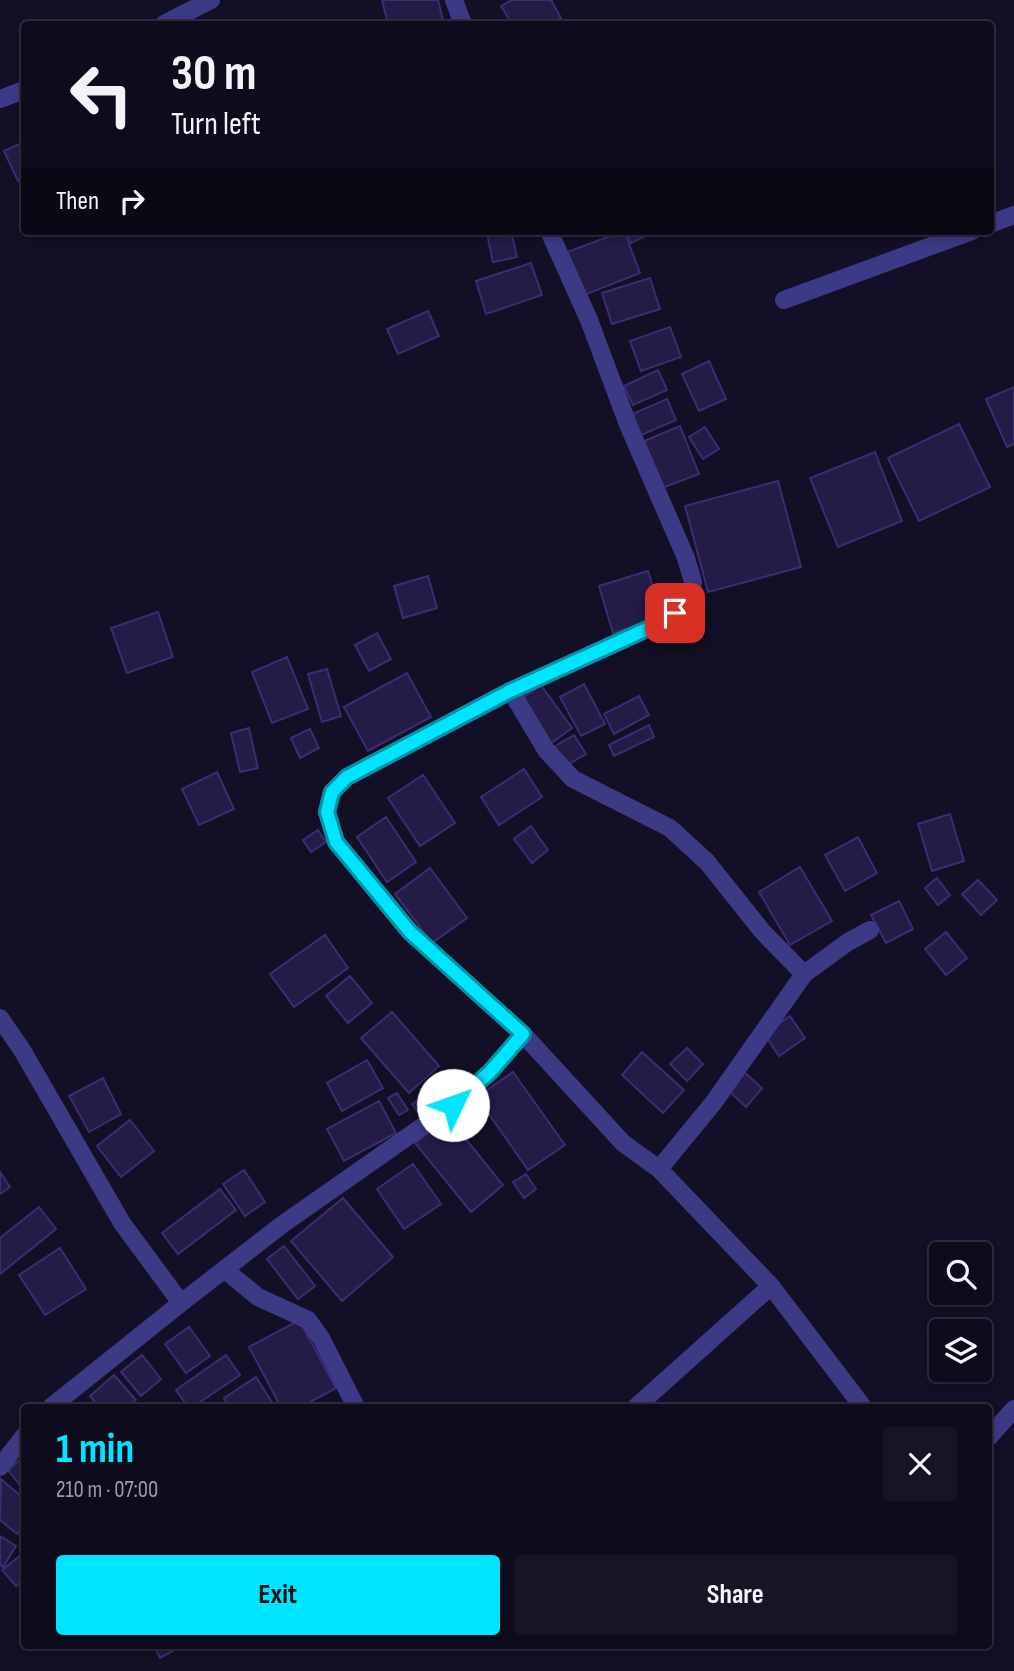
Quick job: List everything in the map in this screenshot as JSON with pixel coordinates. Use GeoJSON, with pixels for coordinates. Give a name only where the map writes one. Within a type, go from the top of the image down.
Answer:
{"type":"FeatureCollection","features":[{"type":"Feature","properties":{"kind":"street"},"geometry":{"type":"LineString","coordinates":[[170,21],[211,0]]}},
{"type":"Feature","properties":{"kind":"street"},"geometry":{"type":"LineString","coordinates":[[454,0],[462,21]]}},
{"type":"Feature","properties":{"kind":"street"},"geometry":{"type":"LineString","coordinates":[[0,99],[21,91]]}},
{"type":"Feature","properties":{"kind":"street"},"geometry":{"type":"LineString","coordinates":[[994,222],[1014,215]]}},
{"type":"Feature","properties":{"kind":"street"},"geometry":{"type":"LineString","coordinates":[[552,235],[589,320],[629,427],[687,558],[693,582],[690,598],[675,613],[647,629],[510,691],[347,777],[332,792],[327,812],[336,842],[410,932],[523,1034],[623,1143],[659,1169],[771,1286],[861,1404]]}},
{"type":"Feature","properties":{"kind":"street"},"geometry":{"type":"LineString","coordinates":[[784,300],[961,235]]}},
{"type":"Feature","properties":{"kind":"street"},"geometry":{"type":"LineString","coordinates":[[510,691],[546,750],[573,779],[670,828],[708,862],[762,931],[804,974]]}},
{"type":"Feature","properties":{"kind":"street"},"geometry":{"type":"LineString","coordinates":[[659,1169],[671,1151],[698,1124],[804,974],[848,942],[870,930]]}},
{"type":"Feature","properties":{"kind":"street"},"geometry":{"type":"LineString","coordinates":[[0,1018],[22,1050],[122,1223],[181,1303]]}},
{"type":"Feature","properties":{"kind":"street"},"geometry":{"type":"LineString","coordinates":[[55,1404],[125,1346],[284,1224],[453,1105],[490,1072],[523,1034]]}},
{"type":"Feature","properties":{"kind":"street"},"geometry":{"type":"LineString","coordinates":[[225,1270],[258,1297],[308,1320],[321,1338],[354,1404]]}},
{"type":"Feature","properties":{"kind":"street"},"geometry":{"type":"LineString","coordinates":[[639,1404],[771,1286]]}},
{"type":"Feature","properties":{"kind":"street"},"geometry":{"type":"LineString","coordinates":[[992,1434],[1014,1409]]}},
{"type":"Feature","properties":{"kind":"street"},"geometry":{"type":"LineString","coordinates":[[0,1467],[21,1440]]}},
{"type":"Feature","properties":{"kind":"building"},"geometry":{"type":"Polygon","coordinates":[[[382,0],[438,0],[443,21],[387,21],[382,0]]]}},
{"type":"Feature","properties":{"kind":"building"},"geometry":{"type":"Polygon","coordinates":[[[512,0],[551,0],[561,18],[555,21],[510,21],[501,6],[512,0]]]}},
{"type":"Feature","properties":{"kind":"building"},"geometry":{"type":"Polygon","coordinates":[[[21,143],[21,180],[18,181],[4,151],[21,143]]]}},
{"type":"Feature","properties":{"kind":"building"},"geometry":{"type":"Polygon","coordinates":[[[487,235],[512,235],[517,257],[493,262],[487,235]]]}},
{"type":"Feature","properties":{"kind":"building"},"geometry":{"type":"Polygon","coordinates":[[[613,235],[626,235],[640,273],[584,295],[567,252],[613,235]]]}},
{"type":"Feature","properties":{"kind":"building"},"geometry":{"type":"Polygon","coordinates":[[[628,235],[648,235],[631,243],[628,235]]]}},
{"type":"Feature","properties":{"kind":"building"},"geometry":{"type":"Polygon","coordinates":[[[531,263],[542,295],[486,314],[476,281],[531,263]]]}},
{"type":"Feature","properties":{"kind":"building"},"geometry":{"type":"Polygon","coordinates":[[[650,278],[660,309],[612,324],[602,293],[650,278]]]}},
{"type":"Feature","properties":{"kind":"building"},"geometry":{"type":"Polygon","coordinates":[[[428,311],[439,336],[398,354],[387,329],[428,311]]]}},
{"type":"Feature","properties":{"kind":"building"},"geometry":{"type":"Polygon","coordinates":[[[670,327],[681,357],[641,371],[630,341],[670,327]]]}},
{"type":"Feature","properties":{"kind":"building"},"geometry":{"type":"Polygon","coordinates":[[[709,361],[726,399],[699,411],[682,374],[709,361]]]}},
{"type":"Feature","properties":{"kind":"building"},"geometry":{"type":"Polygon","coordinates":[[[658,370],[667,390],[633,405],[624,386],[658,370]]]}},
{"type":"Feature","properties":{"kind":"building"},"geometry":{"type":"Polygon","coordinates":[[[1014,387],[1014,444],[1007,447],[986,399],[1014,387]]]}},
{"type":"Feature","properties":{"kind":"building"},"geometry":{"type":"Polygon","coordinates":[[[667,399],[676,420],[639,436],[630,415],[667,399]]]}},
{"type":"Feature","properties":{"kind":"building"},"geometry":{"type":"Polygon","coordinates":[[[959,424],[990,487],[919,521],[888,458],[959,424]]]}},
{"type":"Feature","properties":{"kind":"building"},"geometry":{"type":"Polygon","coordinates":[[[680,426],[699,474],[662,488],[644,441],[680,426]]]}},
{"type":"Feature","properties":{"kind":"building"},"geometry":{"type":"Polygon","coordinates":[[[705,427],[719,449],[703,459],[689,437],[705,427]]]}},
{"type":"Feature","properties":{"kind":"building"},"geometry":{"type":"Polygon","coordinates":[[[875,452],[902,521],[838,547],[810,478],[875,452]]]}},
{"type":"Feature","properties":{"kind":"building"},"geometry":{"type":"Polygon","coordinates":[[[778,481],[801,567],[708,592],[685,506],[778,481]]]}},
{"type":"Feature","properties":{"kind":"building"},"geometry":{"type":"Polygon","coordinates":[[[648,571],[662,618],[613,633],[599,586],[648,571]]]}},
{"type":"Feature","properties":{"kind":"building"},"geometry":{"type":"Polygon","coordinates":[[[428,576],[437,608],[403,618],[394,586],[428,576]]]}},
{"type":"Feature","properties":{"kind":"building"},"geometry":{"type":"Polygon","coordinates":[[[158,612],[173,657],[127,673],[111,628],[158,612]]]}},
{"type":"Feature","properties":{"kind":"building"},"geometry":{"type":"Polygon","coordinates":[[[377,633],[391,659],[369,671],[355,645],[377,633]]]}},
{"type":"Feature","properties":{"kind":"building"},"geometry":{"type":"Polygon","coordinates":[[[287,657],[308,709],[272,723],[252,672],[287,657]]]}},
{"type":"Feature","properties":{"kind":"building"},"geometry":{"type":"Polygon","coordinates":[[[327,669],[341,716],[322,722],[308,674],[327,669]]]}},
{"type":"Feature","properties":{"kind":"building"},"geometry":{"type":"Polygon","coordinates":[[[407,673],[431,717],[368,751],[344,707],[407,673]]]}},
{"type":"Feature","properties":{"kind":"building"},"geometry":{"type":"Polygon","coordinates":[[[584,684],[605,724],[581,736],[560,697],[584,684]]]}},
{"type":"Feature","properties":{"kind":"building"},"geometry":{"type":"Polygon","coordinates":[[[541,685],[572,728],[550,744],[519,701],[541,685]]]}},
{"type":"Feature","properties":{"kind":"building"},"geometry":{"type":"Polygon","coordinates":[[[639,696],[649,715],[614,734],[604,714],[639,696]]]}},
{"type":"Feature","properties":{"kind":"building"},"geometry":{"type":"Polygon","coordinates":[[[649,725],[654,737],[614,756],[609,745],[649,725]]]}},
{"type":"Feature","properties":{"kind":"building"},"geometry":{"type":"Polygon","coordinates":[[[249,728],[258,768],[240,772],[231,733],[249,728]]]}},
{"type":"Feature","properties":{"kind":"building"},"geometry":{"type":"Polygon","coordinates":[[[310,729],[319,748],[300,758],[291,738],[310,729]]]}},
{"type":"Feature","properties":{"kind":"building"},"geometry":{"type":"Polygon","coordinates":[[[574,735],[586,754],[564,767],[552,748],[574,735]]]}},
{"type":"Feature","properties":{"kind":"building"},"geometry":{"type":"Polygon","coordinates":[[[524,769],[542,797],[499,825],[481,797],[524,769]]]}},
{"type":"Feature","properties":{"kind":"building"},"geometry":{"type":"Polygon","coordinates":[[[217,772],[234,809],[199,825],[182,789],[217,772]]]}},
{"type":"Feature","properties":{"kind":"building"},"geometry":{"type":"Polygon","coordinates":[[[423,775],[455,823],[420,846],[388,798],[423,775]]]}},
{"type":"Feature","properties":{"kind":"building"},"geometry":{"type":"Polygon","coordinates":[[[950,814],[964,861],[932,871],[918,824],[950,814]]]}},
{"type":"Feature","properties":{"kind":"building"},"geometry":{"type":"Polygon","coordinates":[[[386,817],[416,862],[387,882],[357,837],[386,817]]]}},
{"type":"Feature","properties":{"kind":"building"},"geometry":{"type":"Polygon","coordinates":[[[531,826],[548,850],[532,863],[514,839],[531,826]]]}},
{"type":"Feature","properties":{"kind":"building"},"geometry":{"type":"Polygon","coordinates":[[[318,830],[326,842],[311,852],[303,840],[318,830]]]}},
{"type":"Feature","properties":{"kind":"building"},"geometry":{"type":"Polygon","coordinates":[[[858,837],[877,873],[845,891],[825,855],[858,837]]]}},
{"type":"Feature","properties":{"kind":"building"},"geometry":{"type":"Polygon","coordinates":[[[800,867],[832,921],[790,945],[759,892],[800,867]]]}},
{"type":"Feature","properties":{"kind":"building"},"geometry":{"type":"Polygon","coordinates":[[[430,868],[467,918],[432,943],[395,894],[430,868]]]}},
{"type":"Feature","properties":{"kind":"building"},"geometry":{"type":"Polygon","coordinates":[[[937,878],[950,895],[938,905],[925,888],[937,878]]]}},
{"type":"Feature","properties":{"kind":"building"},"geometry":{"type":"Polygon","coordinates":[[[978,880],[997,900],[981,915],[962,894],[978,880]]]}},
{"type":"Feature","properties":{"kind":"building"},"geometry":{"type":"Polygon","coordinates":[[[899,901],[913,929],[886,943],[871,915],[899,901]]]}},
{"type":"Feature","properties":{"kind":"building"},"geometry":{"type":"Polygon","coordinates":[[[946,932],[967,958],[946,975],[925,949],[946,932]]]}},
{"type":"Feature","properties":{"kind":"building"},"geometry":{"type":"Polygon","coordinates":[[[325,935],[348,968],[294,1007],[270,974],[325,935]]]}},
{"type":"Feature","properties":{"kind":"building"},"geometry":{"type":"Polygon","coordinates":[[[350,976],[372,1003],[348,1023],[326,996],[350,976]]]}},
{"type":"Feature","properties":{"kind":"building"},"geometry":{"type":"Polygon","coordinates":[[[392,1012],[439,1066],[409,1093],[361,1038],[392,1012]]]}},
{"type":"Feature","properties":{"kind":"building"},"geometry":{"type":"Polygon","coordinates":[[[790,1016],[805,1038],[779,1056],[764,1034],[790,1016]]]}},
{"type":"Feature","properties":{"kind":"building"},"geometry":{"type":"Polygon","coordinates":[[[687,1048],[703,1064],[687,1081],[670,1064],[687,1048]]]}},
{"type":"Feature","properties":{"kind":"building"},"geometry":{"type":"Polygon","coordinates":[[[642,1052],[684,1090],[663,1113],[622,1075],[642,1052]]]}},
{"type":"Feature","properties":{"kind":"building"},"geometry":{"type":"Polygon","coordinates":[[[367,1060],[383,1088],[342,1111],[327,1083],[367,1060]]]}},
{"type":"Feature","properties":{"kind":"building"},"geometry":{"type":"Polygon","coordinates":[[[513,1072],[565,1145],[528,1170],[477,1097],[513,1072]]]}},
{"type":"Feature","properties":{"kind":"building"},"geometry":{"type":"Polygon","coordinates":[[[744,1072],[762,1088],[746,1107],[728,1090],[744,1072]]]}},
{"type":"Feature","properties":{"kind":"building"},"geometry":{"type":"Polygon","coordinates":[[[103,1078],[121,1114],[89,1132],[69,1096],[103,1078]]]}},
{"type":"Feature","properties":{"kind":"building"},"geometry":{"type":"Polygon","coordinates":[[[435,1089],[446,1105],[424,1121],[412,1104],[435,1089]]]}},
{"type":"Feature","properties":{"kind":"building"},"geometry":{"type":"Polygon","coordinates":[[[397,1093],[408,1110],[399,1115],[388,1098],[397,1093]]]}},
{"type":"Feature","properties":{"kind":"building"},"geometry":{"type":"Polygon","coordinates":[[[379,1101],[396,1133],[344,1161],[327,1129],[379,1101]]]}},
{"type":"Feature","properties":{"kind":"building"},"geometry":{"type":"Polygon","coordinates":[[[448,1117],[503,1185],[471,1212],[415,1143],[448,1117]]]}},
{"type":"Feature","properties":{"kind":"building"},"geometry":{"type":"Polygon","coordinates":[[[130,1120],[154,1151],[121,1177],[97,1146],[130,1120]]]}},
{"type":"Feature","properties":{"kind":"building"},"geometry":{"type":"Polygon","coordinates":[[[413,1164],[441,1204],[404,1229],[377,1189],[413,1164]]]}},
{"type":"Feature","properties":{"kind":"building"},"geometry":{"type":"Polygon","coordinates":[[[244,1170],[265,1202],[245,1216],[223,1184],[244,1170]]]}},
{"type":"Feature","properties":{"kind":"building"},"geometry":{"type":"Polygon","coordinates":[[[0,1172],[10,1187],[0,1194],[0,1172]]]}},
{"type":"Feature","properties":{"kind":"building"},"geometry":{"type":"Polygon","coordinates":[[[526,1174],[536,1189],[524,1198],[513,1182],[526,1174]]]}},
{"type":"Feature","properties":{"kind":"building"},"geometry":{"type":"Polygon","coordinates":[[[220,1189],[236,1210],[178,1254],[162,1233],[220,1189]]]}},
{"type":"Feature","properties":{"kind":"building"},"geometry":{"type":"Polygon","coordinates":[[[343,1198],[393,1257],[342,1301],[291,1241],[343,1198]]]}},
{"type":"Feature","properties":{"kind":"building"},"geometry":{"type":"Polygon","coordinates":[[[39,1207],[56,1229],[0,1274],[0,1238],[39,1207]]]}},
{"type":"Feature","properties":{"kind":"building"},"geometry":{"type":"Polygon","coordinates":[[[284,1246],[315,1286],[298,1299],[267,1259],[284,1246]]]}},
{"type":"Feature","properties":{"kind":"building"},"geometry":{"type":"Polygon","coordinates":[[[60,1248],[86,1289],[45,1315],[19,1275],[60,1248]]]}},
{"type":"Feature","properties":{"kind":"building"},"geometry":{"type":"Polygon","coordinates":[[[299,1320],[336,1388],[307,1404],[279,1404],[249,1347],[299,1320]]]}},
{"type":"Feature","properties":{"kind":"building"},"geometry":{"type":"Polygon","coordinates":[[[189,1327],[210,1356],[186,1373],[165,1344],[189,1327]]]}},
{"type":"Feature","properties":{"kind":"building"},"geometry":{"type":"Polygon","coordinates":[[[142,1355],[161,1379],[141,1396],[121,1372],[142,1355]]]}},
{"type":"Feature","properties":{"kind":"building"},"geometry":{"type":"Polygon","coordinates":[[[226,1355],[240,1375],[197,1404],[186,1404],[176,1390],[226,1355]]]}},
{"type":"Feature","properties":{"kind":"building"},"geometry":{"type":"Polygon","coordinates":[[[114,1375],[136,1400],[131,1404],[97,1404],[90,1396],[114,1375]]]}},
{"type":"Feature","properties":{"kind":"building"},"geometry":{"type":"Polygon","coordinates":[[[256,1377],[273,1404],[227,1404],[224,1398],[256,1377]]]}},
{"type":"Feature","properties":{"kind":"building"},"geometry":{"type":"Polygon","coordinates":[[[21,1459],[21,1486],[8,1470],[21,1459]]]}},
{"type":"Feature","properties":{"kind":"building"},"geometry":{"type":"Polygon","coordinates":[[[1,1479],[21,1496],[21,1529],[17,1534],[0,1520],[1,1479]]]}},
{"type":"Feature","properties":{"kind":"building"},"geometry":{"type":"Polygon","coordinates":[[[0,1536],[16,1546],[3,1567],[0,1565],[0,1536]]]}},
{"type":"Feature","properties":{"kind":"building"},"geometry":{"type":"Polygon","coordinates":[[[21,1555],[21,1582],[16,1586],[2,1570],[21,1555]]]}},
{"type":"Feature","properties":{"kind":"building"},"geometry":{"type":"Polygon","coordinates":[[[155,1649],[177,1649],[160,1658],[155,1649]]]}},
{"type":"Feature","properties":{"kind":"route"},"geometry":{"type":"LineString","coordinates":[[453,1105],[490,1072],[523,1034],[410,932],[336,842],[327,812],[332,792],[347,777],[510,691],[647,629],[675,613]]}}]}
